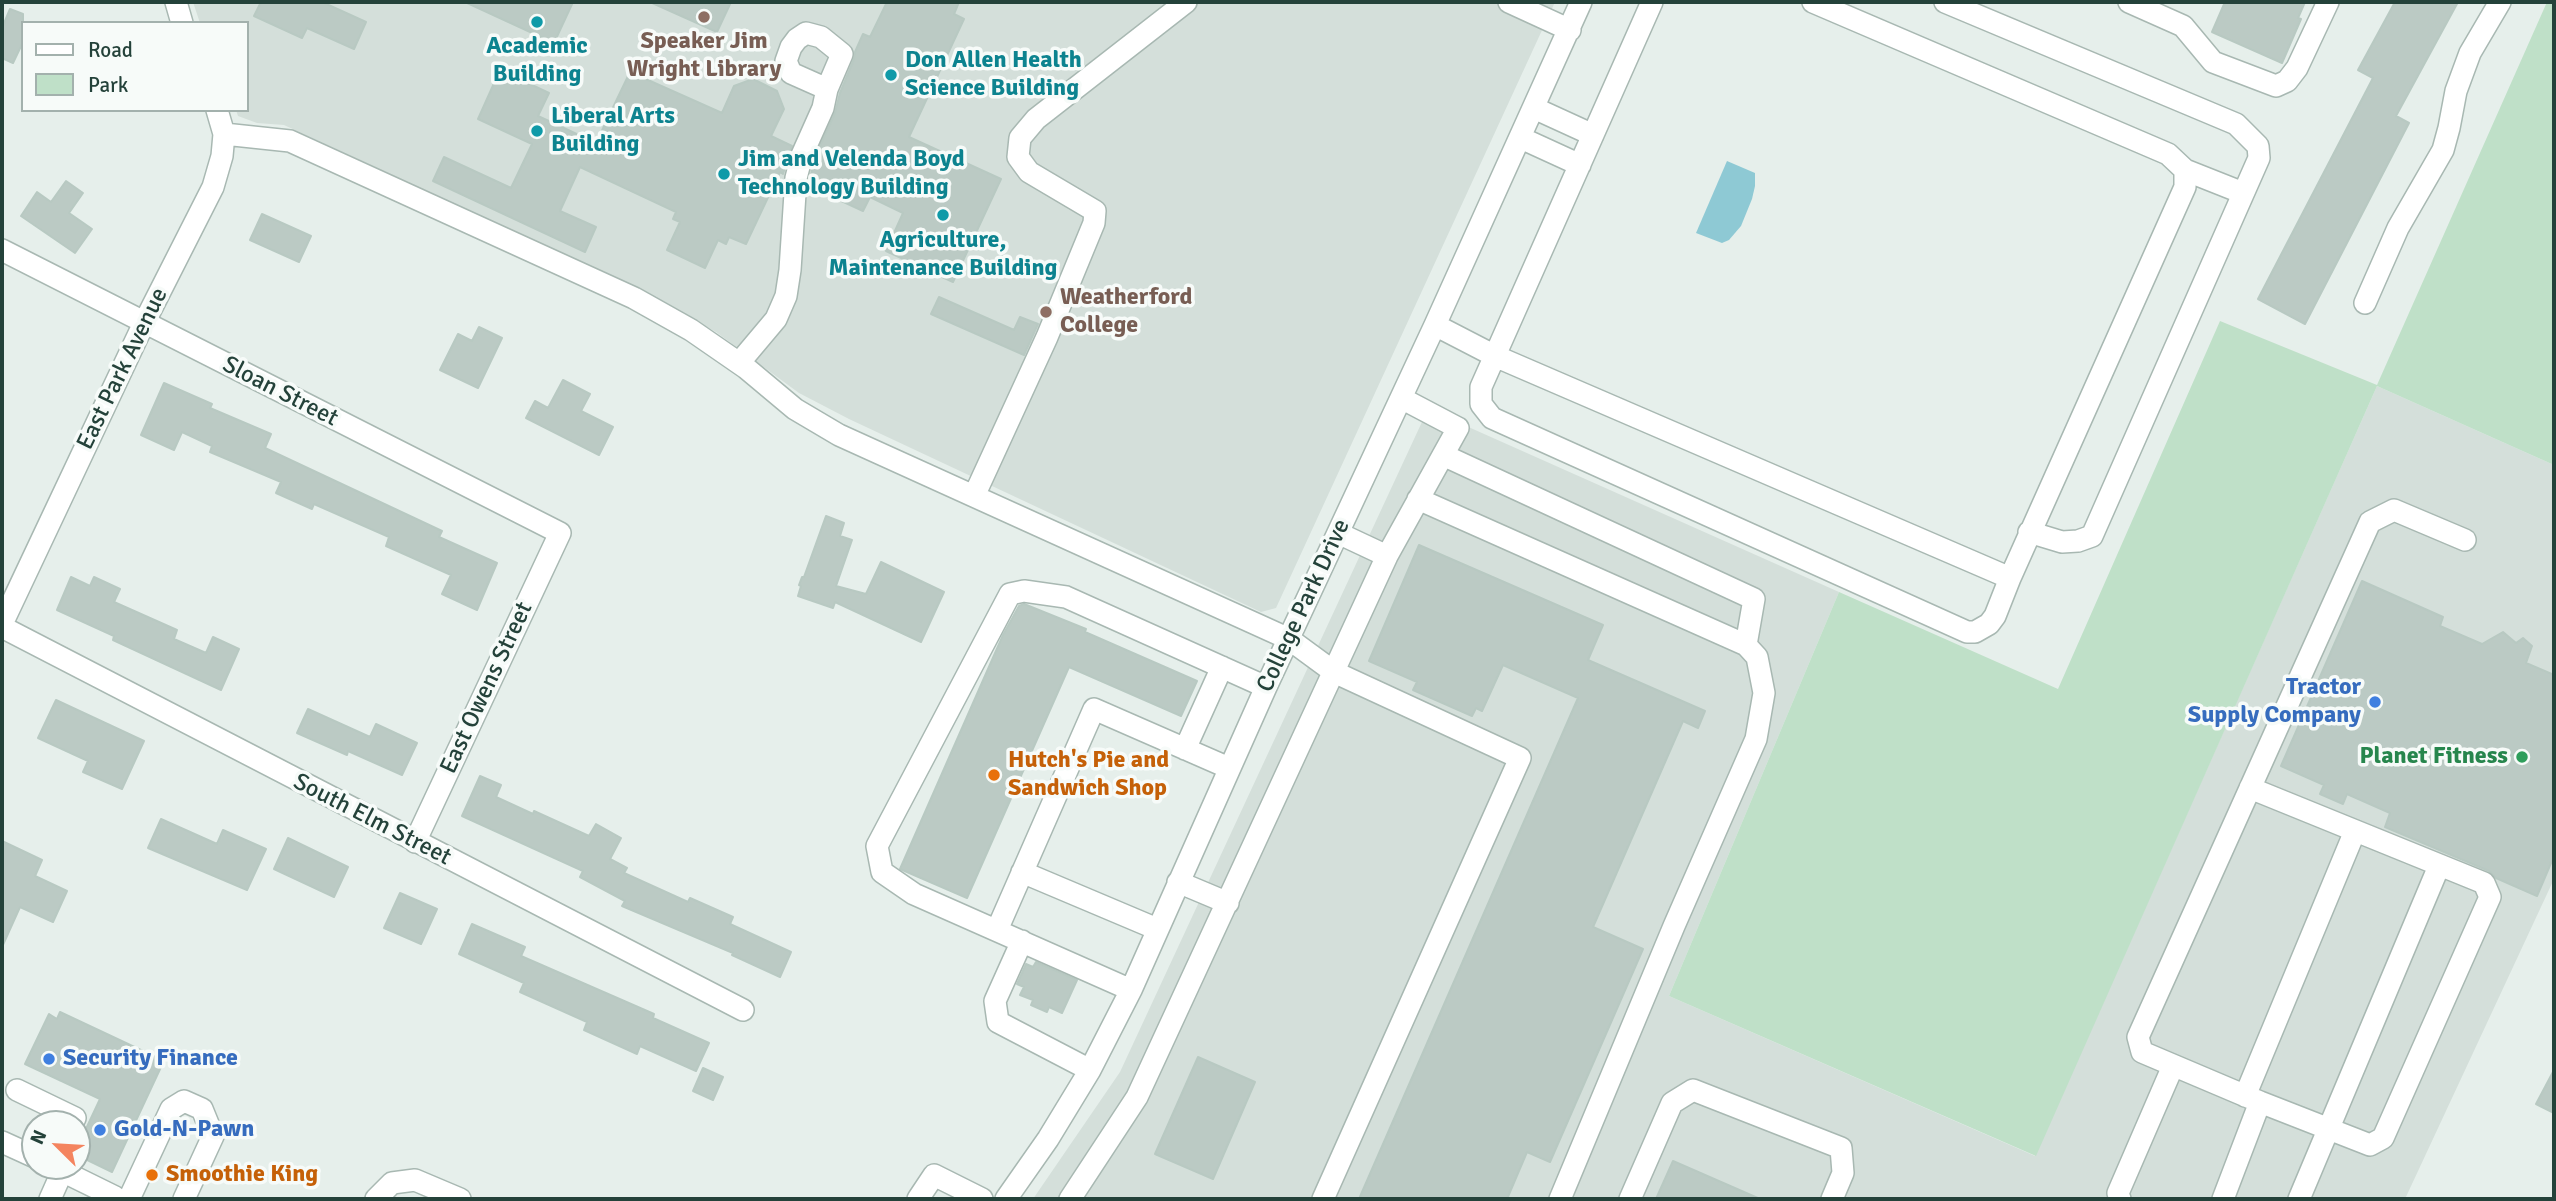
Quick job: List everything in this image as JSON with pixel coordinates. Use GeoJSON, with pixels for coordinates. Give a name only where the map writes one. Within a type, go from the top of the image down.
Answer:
{"type":"FeatureCollection","features":[{"type":"Feature","properties":{"kind":"street"},"geometry":{"type":"LineString","coordinates":[[176,2],[181,21]]}},
{"type":"Feature","properties":{"kind":"street"},"geometry":{"type":"LineString","coordinates":[[974,496],[1047,337],[1094,223],[1095,211],[1029,172],[1018,157],[1020,138],[1037,120],[1186,2]]}},
{"type":"Feature","properties":{"kind":"street"},"geometry":{"type":"LineString","coordinates":[[1509,2],[1570,30]]}},
{"type":"Feature","properties":{"kind":"street","name":"College Park Drive"},"geometry":{"type":"LineString","coordinates":[[1006,1199],[1048,1139],[1090,1070],[1130,990],[1229,768],[1521,138],[1581,2]]}},
{"type":"Feature","properties":{"kind":"street"},"geometry":{"type":"LineString","coordinates":[[1652,2],[1481,387],[1481,404],[1492,418],[1968,632],[1975,632],[1989,624],[1995,616],[2029,532],[2185,187],[2185,170]]}},
{"type":"Feature","properties":{"kind":"street"},"geometry":{"type":"LineString","coordinates":[[1813,2],[2168,154],[2185,170],[2243,193]]}},
{"type":"Feature","properties":{"kind":"street"},"geometry":{"type":"LineString","coordinates":[[1945,2],[2236,124],[2258,146],[2259,158],[2092,536],[2078,541],[2062,542],[2029,532]]}},
{"type":"Feature","properties":{"kind":"street"},"geometry":{"type":"LineString","coordinates":[[2129,2],[2183,26],[2213,62],[2276,86],[2287,81],[2297,68],[2328,2]]}},
{"type":"Feature","properties":{"kind":"street"},"geometry":{"type":"LineString","coordinates":[[2365,303],[2398,228],[2443,150],[2456,91],[2470,53],[2500,2]]}},
{"type":"Feature","properties":{"kind":"street"},"geometry":{"type":"LineString","coordinates":[[739,363],[776,319],[786,296],[796,178],[802,155],[823,108],[827,89]]}},
{"type":"Feature","properties":{"kind":"street"},"geometry":{"type":"LineString","coordinates":[[1534,108],[1593,135]]}},
{"type":"Feature","properties":{"kind":"street","name":"East Park Avenue"},"geometry":{"type":"LineString","coordinates":[[2,626],[144,323],[213,187],[222,156],[224,134],[218,112]]}},
{"type":"Feature","properties":{"kind":"street"},"geometry":{"type":"LineString","coordinates":[[224,134],[290,141],[634,298],[691,330],[739,363],[795,409],[839,435],[1289,639],[1334,672],[1520,758],[1323,1199]]}},
{"type":"Feature","properties":{"kind":"street"},"geometry":{"type":"LineString","coordinates":[[1521,138],[1580,165]]}},
{"type":"Feature","properties":{"kind":"street","name":"Sloan Street"},"geometry":{"type":"LineString","coordinates":[[2,250],[560,533]]}},
{"type":"Feature","properties":{"kind":"street"},"geometry":{"type":"LineString","coordinates":[[1435,325],[1496,356],[2010,578]]}},
{"type":"Feature","properties":{"kind":"street"},"geometry":{"type":"LineString","coordinates":[[1070,1199],[1137,1097],[1387,556],[1458,428],[1401,398]]}},
{"type":"Feature","properties":{"kind":"street"},"geometry":{"type":"LineString","coordinates":[[1443,455],[1754,599],[1746,645]]}},
{"type":"Feature","properties":{"kind":"street"},"geometry":{"type":"LineString","coordinates":[[1419,499],[1746,645],[1757,657],[1763,693],[1756,739],[1674,926],[1560,1199]]}},
{"type":"Feature","properties":{"kind":"street"},"geometry":{"type":"LineString","coordinates":[[2250,788],[2484,883],[2490,897],[2383,1138],[2370,1145],[2141,1052],[2138,1037],[2250,788],[2370,522],[2395,510],[2465,540]]}},
{"type":"Feature","properties":{"kind":"street","name":"East Owens Street"},"geometry":{"type":"LineString","coordinates":[[415,842],[560,533]]}},
{"type":"Feature","properties":{"kind":"street"},"geometry":{"type":"LineString","coordinates":[[1338,533],[1387,556]]}},
{"type":"Feature","properties":{"kind":"street"},"geometry":{"type":"LineString","coordinates":[[1130,990],[914,894],[882,872],[877,846],[1010,594],[1024,591],[1066,597],[1266,687]]}},
{"type":"Feature","properties":{"kind":"street","name":"South Elm Street"},"geometry":{"type":"LineString","coordinates":[[2,626],[743,1010]]}},
{"type":"Feature","properties":{"kind":"street"},"geometry":{"type":"LineString","coordinates":[[1185,749],[1222,667]]}},
{"type":"Feature","properties":{"kind":"street"},"geometry":{"type":"LineString","coordinates":[[997,930],[1094,709],[1229,768]]}},
{"type":"Feature","properties":{"kind":"street"},"geometry":{"type":"LineString","coordinates":[[2223,1199],[2252,1099],[2355,831]]}},
{"type":"Feature","properties":{"kind":"street"},"geometry":{"type":"LineString","coordinates":[[2299,1199],[2439,866]]}},
{"type":"Feature","properties":{"kind":"street"},"geometry":{"type":"LineString","coordinates":[[1022,872],[1157,929]]}},
{"type":"Feature","properties":{"kind":"street"},"geometry":{"type":"LineString","coordinates":[[1178,882],[1227,903]]}},
{"type":"Feature","properties":{"kind":"street"},"geometry":{"type":"LineString","coordinates":[[1022,941],[995,1002],[998,1022],[1090,1070]]}},
{"type":"Feature","properties":{"kind":"street"},"geometry":{"type":"LineString","coordinates":[[2120,1199],[2118,1193],[2173,1066]]}},
{"type":"Feature","properties":{"kind":"street"},"geometry":{"type":"LineString","coordinates":[[16,1090],[58,1110]]}},
{"type":"Feature","properties":{"kind":"street"},"geometry":{"type":"LineString","coordinates":[[1630,1199],[1672,1103],[1693,1090],[1841,1148],[1843,1173],[1832,1199]]}},
{"type":"Feature","properties":{"kind":"street"},"geometry":{"type":"LineString","coordinates":[[82,1180],[122,1198],[171,1109],[184,1101],[202,1109],[213,1136],[184,1199]]}},
{"type":"Feature","properties":{"kind":"street"},"geometry":{"type":"LineString","coordinates":[[2,1142],[21,1151]]}},
{"type":"Feature","properties":{"kind":"street"},"geometry":{"type":"LineString","coordinates":[[918,1199],[934,1175],[982,1199]]}},
{"type":"Feature","properties":{"kind":"street"},"geometry":{"type":"LineString","coordinates":[[50,1199],[51,1180]]}},
{"type":"Feature","properties":{"kind":"street"},"geometry":{"type":"LineString","coordinates":[[376,1199],[392,1182],[415,1180],[460,1199]]}},
{"type":"Feature","properties":{"kind":"shaded area","name":"Weatherford College"},"geometry":{"type":"Polygon","coordinates":[[[193,2],[1555,2],[1276,608],[1261,612],[849,419],[799,393],[716,332],[645,292],[284,125],[257,123],[238,116],[237,112],[248,112],[248,21],[199,21],[193,2]]]}},
{"type":"Feature","properties":{"kind":"shaded area"},"geometry":{"type":"Polygon","coordinates":[[[2377,386],[2554,465],[2554,879],[2405,1199],[1033,1199],[1120,1072],[1428,409],[1839,592],[1669,996],[2035,1156],[2377,386]]]}},
{"type":"Feature","properties":{"kind":"green space"},"geometry":{"type":"Polygon","coordinates":[[[2547,2],[2554,2],[2554,465],[2377,386],[2036,1156],[1669,996],[1839,592],[2058,689],[2220,321],[2377,385],[2547,2]]]}},
{"type":"Feature","properties":{"kind":"water"},"geometry":{"type":"Polygon","coordinates":[[[1727,161],[1755,173],[1755,186],[1741,226],[1729,240],[1722,243],[1696,233],[1727,161]]]}},
{"type":"Feature","properties":{"kind":"building"},"geometry":{"type":"Polygon","coordinates":[[[261,2],[322,2],[366,22],[354,49],[307,28],[302,38],[254,16],[261,2]]]}},
{"type":"Feature","properties":{"kind":"building","name":"Academic Building"},"geometry":{"type":"Polygon","coordinates":[[[465,2],[573,2],[554,43],[465,2]]]}},
{"type":"Feature","properties":{"kind":"building","name":"Speaker Jim Wright Library"},"geometry":{"type":"Polygon","coordinates":[[[650,2],[731,2],[717,32],[650,2]]]}},
{"type":"Feature","properties":{"kind":"building","name":"Don Allen Health Science Building"},"geometry":{"type":"Polygon","coordinates":[[[887,2],[959,2],[954,14],[964,19],[909,137],[1001,179],[953,282],[886,251],[903,213],[870,197],[863,211],[809,186],[814,159],[835,113],[855,52],[863,34],[870,37],[887,2]]]}},
{"type":"Feature","properties":{"kind":"building"},"geometry":{"type":"Polygon","coordinates":[[[2225,2],[2305,2],[2298,18],[2301,19],[2282,63],[2212,32],[2225,2]]]}},
{"type":"Feature","properties":{"kind":"building"},"geometry":{"type":"Polygon","coordinates":[[[2395,2],[2458,2],[2396,116],[2409,123],[2305,324],[2258,299],[2373,78],[2358,70],[2395,2]]]}},
{"type":"Feature","properties":{"kind":"building"},"geometry":{"type":"Polygon","coordinates":[[[10,9],[23,14],[21,46],[13,63],[2,58],[2,28],[10,9]]]}},
{"type":"Feature","properties":{"kind":"building"},"geometry":{"type":"Polygon","coordinates":[[[500,70],[549,93],[538,116],[596,143],[630,72],[722,113],[734,86],[753,79],[777,91],[784,109],[771,136],[792,146],[783,174],[780,172],[746,244],[729,237],[726,244],[718,240],[705,268],[667,250],[680,222],[673,219],[676,212],[580,167],[560,211],[596,227],[585,252],[433,181],[444,157],[511,188],[532,144],[478,119],[500,70]]]}},
{"type":"Feature","properties":{"kind":"building"},"geometry":{"type":"Polygon","coordinates":[[[66,181],[83,193],[69,213],[92,229],[75,253],[21,216],[37,192],[51,202],[66,181]]]}},
{"type":"Feature","properties":{"kind":"building"},"geometry":{"type":"Polygon","coordinates":[[[262,214],[311,236],[299,262],[250,240],[262,214]]]}},
{"type":"Feature","properties":{"kind":"building"},"geometry":{"type":"Polygon","coordinates":[[[939,297],[1014,330],[1020,317],[1038,324],[1024,355],[931,314],[939,297]]]}},
{"type":"Feature","properties":{"kind":"building"},"geometry":{"type":"Polygon","coordinates":[[[479,327],[502,338],[478,388],[440,370],[458,334],[472,341],[479,327]]]}},
{"type":"Feature","properties":{"kind":"building"},"geometry":{"type":"Polygon","coordinates":[[[563,380],[590,394],[581,411],[613,427],[599,455],[526,418],[535,401],[548,408],[563,380]]]}},
{"type":"Feature","properties":{"kind":"building"},"geometry":{"type":"Polygon","coordinates":[[[164,383],[212,404],[210,408],[271,434],[265,448],[442,531],[439,537],[497,563],[477,610],[442,594],[451,575],[386,546],[389,537],[314,504],[312,509],[276,493],[281,482],[210,452],[212,446],[182,432],[174,450],[141,435],[164,383]]]}},
{"type":"Feature","properties":{"kind":"building"},"geometry":{"type":"Polygon","coordinates":[[[826,516],[844,523],[840,536],[852,540],[836,586],[866,594],[881,562],[944,592],[921,642],[835,602],[833,608],[798,596],[799,585],[826,516]]]}},
{"type":"Feature","properties":{"kind":"building"},"geometry":{"type":"Polygon","coordinates":[[[1419,545],[1603,625],[1588,660],[1705,711],[1698,728],[1683,721],[1593,927],[1643,949],[1550,1162],[1527,1152],[1507,1199],[1359,1199],[1578,698],[1503,665],[1482,711],[1476,708],[1472,716],[1413,690],[1417,682],[1369,661],[1419,545]]]}},
{"type":"Feature","properties":{"kind":"building"},"geometry":{"type":"Polygon","coordinates":[[[71,577],[90,586],[94,577],[120,589],[114,602],[177,630],[174,639],[206,653],[213,637],[239,649],[221,690],[113,640],[114,636],[57,610],[71,577]]]}},
{"type":"Feature","properties":{"kind":"building"},"geometry":{"type":"Polygon","coordinates":[[[2362,581],[2443,617],[2440,626],[2482,644],[2503,632],[2516,643],[2523,638],[2532,646],[2526,663],[2554,675],[2554,856],[2537,896],[2496,878],[2489,871],[2385,827],[2390,813],[2347,794],[2343,804],[2320,794],[2324,785],[2281,766],[2362,581]]]}},
{"type":"Feature","properties":{"kind":"building"},"geometry":{"type":"Polygon","coordinates":[[[1024,604],[1086,629],[1085,632],[1197,681],[1181,716],[1069,667],[967,898],[900,869],[1003,635],[1019,606],[1024,604]]]}},
{"type":"Feature","properties":{"kind":"building"},"geometry":{"type":"Polygon","coordinates":[[[56,700],[144,741],[122,789],[83,772],[88,761],[38,738],[56,700]]]}},
{"type":"Feature","properties":{"kind":"building"},"geometry":{"type":"Polygon","coordinates":[[[308,709],[370,737],[376,724],[417,743],[402,775],[348,751],[347,755],[297,733],[308,709]]]}},
{"type":"Feature","properties":{"kind":"building"},"geometry":{"type":"Polygon","coordinates":[[[480,776],[501,785],[496,797],[533,814],[534,811],[589,836],[596,824],[621,838],[610,859],[627,868],[624,873],[688,902],[690,898],[733,917],[730,924],[791,952],[780,977],[732,955],[733,953],[622,906],[625,901],[580,877],[583,871],[462,816],[480,776]]]}},
{"type":"Feature","properties":{"kind":"building"},"geometry":{"type":"Polygon","coordinates":[[[161,819],[217,844],[223,830],[266,849],[247,890],[148,848],[161,819]]]}},
{"type":"Feature","properties":{"kind":"building"},"geometry":{"type":"Polygon","coordinates":[[[288,838],[348,867],[334,897],[274,869],[288,838]]]}},
{"type":"Feature","properties":{"kind":"building"},"geometry":{"type":"Polygon","coordinates":[[[2,841],[42,860],[35,876],[67,891],[53,922],[20,907],[2,947],[2,841]]]}},
{"type":"Feature","properties":{"kind":"building"},"geometry":{"type":"Polygon","coordinates":[[[400,893],[437,909],[421,944],[384,928],[400,893]]]}},
{"type":"Feature","properties":{"kind":"building"},"geometry":{"type":"Polygon","coordinates":[[[472,924],[525,947],[521,956],[654,1014],[653,1018],[709,1043],[696,1071],[640,1046],[637,1054],[584,1030],[587,1022],[520,992],[524,983],[459,954],[472,924]]]}},
{"type":"Feature","properties":{"kind":"building"},"geometry":{"type":"Polygon","coordinates":[[[1036,962],[1077,980],[1062,1013],[1049,1007],[1047,1012],[1031,1005],[1033,1000],[1020,995],[1024,987],[1017,984],[1026,964],[1033,967],[1036,962]]]}},
{"type":"Feature","properties":{"kind":"building"},"geometry":{"type":"Polygon","coordinates":[[[60,1012],[160,1059],[158,1066],[161,1067],[112,1172],[91,1162],[91,1118],[100,1099],[25,1064],[49,1014],[57,1019],[60,1012]]]}},
{"type":"Feature","properties":{"kind":"building"},"geometry":{"type":"Polygon","coordinates":[[[1198,1057],[1255,1082],[1213,1179],[1155,1154],[1198,1057]]]}},
{"type":"Feature","properties":{"kind":"building"},"geometry":{"type":"Polygon","coordinates":[[[703,1068],[723,1077],[713,1100],[693,1091],[703,1068]]]}},
{"type":"Feature","properties":{"kind":"building"},"geometry":{"type":"Polygon","coordinates":[[[2554,1070],[2554,1113],[2536,1104],[2554,1070]]]}},
{"type":"Feature","properties":{"kind":"building"},"geometry":{"type":"Polygon","coordinates":[[[1673,1161],[1760,1199],[1656,1199],[1673,1161]]]}},
{"type":"Feature","properties":{"kind":"place","name":"Speaker Jim Wright Library"},"geometry":{"type":"Point","coordinates":[704,17]}},
{"type":"Feature","properties":{"kind":"place","name":"Academic Building"},"geometry":{"type":"Point","coordinates":[537,22]}},
{"type":"Feature","properties":{"kind":"place","name":"Don Allen Health Science Building"},"geometry":{"type":"Point","coordinates":[891,75]}},
{"type":"Feature","properties":{"kind":"place","name":"Liberal Arts Building"},"geometry":{"type":"Point","coordinates":[537,131]}},
{"type":"Feature","properties":{"kind":"place","name":"Jim and Velenda Boyd Technology Building"},"geometry":{"type":"Point","coordinates":[724,174]}},
{"type":"Feature","properties":{"kind":"place","name":"Agriculture, Maintenance Building"},"geometry":{"type":"Point","coordinates":[943,215]}},
{"type":"Feature","properties":{"kind":"place","name":"Weatherford College"},"geometry":{"type":"Point","coordinates":[1046,312]}},
{"type":"Feature","properties":{"kind":"place","name":"Tractor Supply Company"},"geometry":{"type":"Point","coordinates":[2375,702]}},
{"type":"Feature","properties":{"kind":"place","name":"Planet Fitness"},"geometry":{"type":"Point","coordinates":[2522,757]}},
{"type":"Feature","properties":{"kind":"place","name":"Hutch's Pie and Sandwich Shop"},"geometry":{"type":"Point","coordinates":[994,775]}},
{"type":"Feature","properties":{"kind":"place","name":"Security Finance"},"geometry":{"type":"Point","coordinates":[49,1059]}},
{"type":"Feature","properties":{"kind":"place","name":"Gold-N-Pawn"},"geometry":{"type":"Point","coordinates":[100,1130]}},
{"type":"Feature","properties":{"kind":"place","name":"Smoothie King"},"geometry":{"type":"Point","coordinates":[152,1175]}}]}
